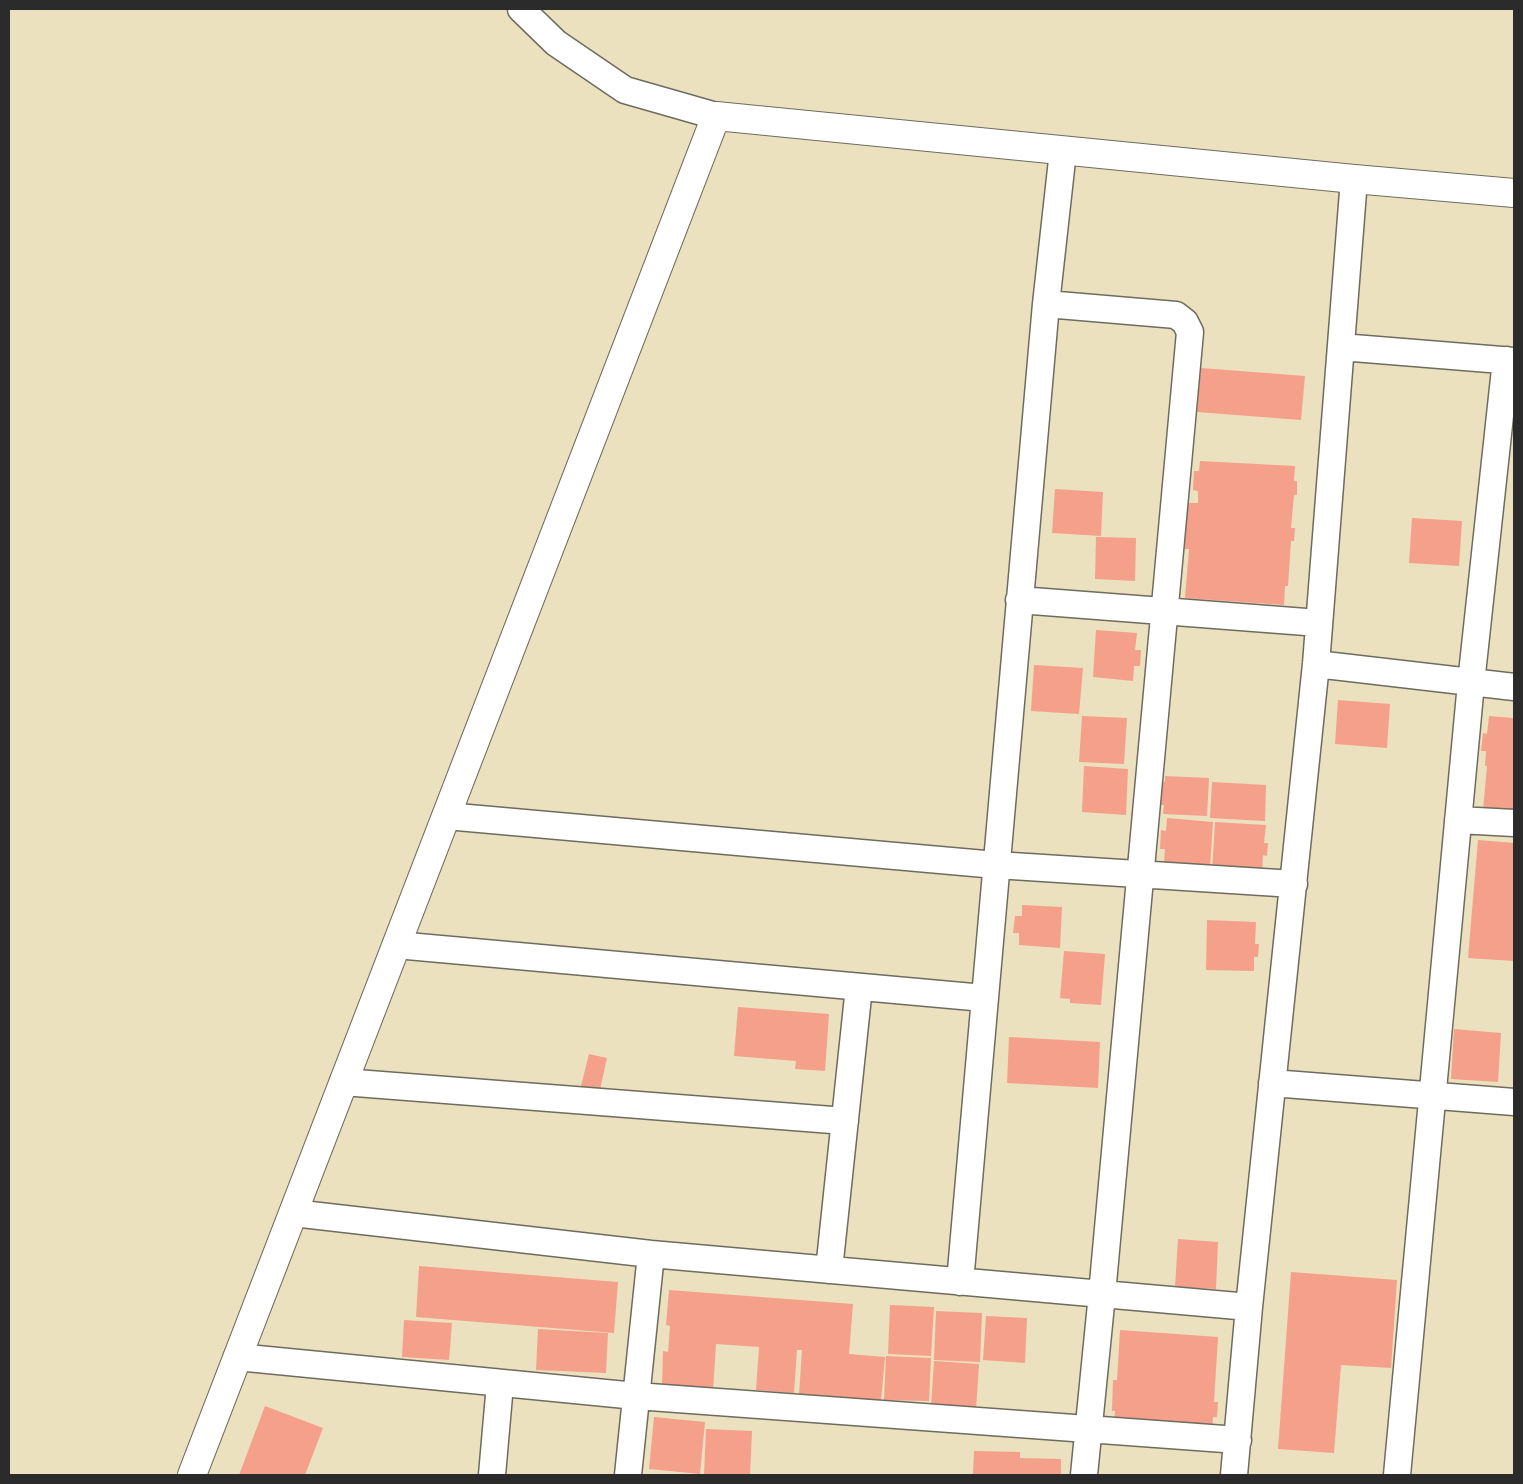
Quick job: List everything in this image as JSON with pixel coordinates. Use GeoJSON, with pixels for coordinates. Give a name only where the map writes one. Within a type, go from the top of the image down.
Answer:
{"type":"FeatureCollection","features":[{"type":"Feature","properties":{"kind":"street"},"geometry":{"type":"LineString","coordinates":[[521,9],[556,43],[625,90],[716,116],[1354,179],[1514,192]]}},
{"type":"Feature","properties":{"kind":"street"},"geometry":{"type":"LineString","coordinates":[[192,1475],[716,116]]}},
{"type":"Feature","properties":{"kind":"street"},"geometry":{"type":"LineString","coordinates":[[960,1282],[1019,600],[1046,304],[1063,151]]}},
{"type":"Feature","properties":{"kind":"street"},"geometry":{"type":"LineString","coordinates":[[1234,1475],[1249,1307],[1316,664],[1354,179]]}},
{"type":"Feature","properties":{"kind":"street"},"geometry":{"type":"LineString","coordinates":[[1046,304],[1176,315],[1185,322],[1190,332],[1084,1475]]}},
{"type":"Feature","properties":{"kind":"street"},"geometry":{"type":"LineString","coordinates":[[1340,347],[1510,360],[1471,683],[1397,1475]]}},
{"type":"Feature","properties":{"kind":"street"},"geometry":{"type":"LineString","coordinates":[[1019,600],[1319,623]]}},
{"type":"Feature","properties":{"kind":"street"},"geometry":{"type":"LineString","coordinates":[[1316,664],[1514,687]]}},
{"type":"Feature","properties":{"kind":"street"},"geometry":{"type":"LineString","coordinates":[[446,816],[996,865],[1141,876],[1294,884]]}},
{"type":"Feature","properties":{"kind":"street"},"geometry":{"type":"LineString","coordinates":[[1458,820],[1514,823]]}},
{"type":"Feature","properties":{"kind":"street"},"geometry":{"type":"LineString","coordinates":[[396,945],[984,998]]}},
{"type":"Feature","properties":{"kind":"street"},"geometry":{"type":"LineString","coordinates":[[829,1270],[859,987]]}},
{"type":"Feature","properties":{"kind":"street"},"geometry":{"type":"LineString","coordinates":[[343,1082],[845,1121]]}},
{"type":"Feature","properties":{"kind":"street"},"geometry":{"type":"LineString","coordinates":[[1272,1083],[1514,1102]]}},
{"type":"Feature","properties":{"kind":"street"},"geometry":{"type":"LineString","coordinates":[[293,1213],[651,1254],[1249,1307]]}},
{"type":"Feature","properties":{"kind":"street"},"geometry":{"type":"LineString","coordinates":[[628,1475],[651,1254]]}},
{"type":"Feature","properties":{"kind":"street"},"geometry":{"type":"LineString","coordinates":[[237,1358],[636,1396],[1238,1440]]}},
{"type":"Feature","properties":{"kind":"street"},"geometry":{"type":"LineString","coordinates":[[492,1475],[500,1384]]}},
{"type":"Feature","properties":{"kind":"building"},"geometry":{"type":"Polygon","coordinates":[[[1201,368],[1305,376],[1301,420],[1197,412],[1201,368]]]}},
{"type":"Feature","properties":{"kind":"building"},"geometry":{"type":"Polygon","coordinates":[[[1200,461],[1295,466],[1294,481],[1297,481],[1297,495],[1294,495],[1291,528],[1295,528],[1294,541],[1291,541],[1288,586],[1285,586],[1284,605],[1185,598],[1189,549],[1184,549],[1186,503],[1198,503],[1198,491],[1193,490],[1194,471],[1199,471],[1200,461]]]}},
{"type":"Feature","properties":{"kind":"building"},"geometry":{"type":"Polygon","coordinates":[[[1055,489],[1103,492],[1101,536],[1052,533],[1055,489]]]}},
{"type":"Feature","properties":{"kind":"building"},"geometry":{"type":"Polygon","coordinates":[[[1412,518],[1462,521],[1459,566],[1409,563],[1412,518]]]}},
{"type":"Feature","properties":{"kind":"building"},"geometry":{"type":"Polygon","coordinates":[[[1096,537],[1136,538],[1135,581],[1095,579],[1096,537]]]}},
{"type":"Feature","properties":{"kind":"building"},"geometry":{"type":"Polygon","coordinates":[[[1096,630],[1137,633],[1135,650],[1141,650],[1140,666],[1134,666],[1133,681],[1093,677],[1096,630]]]}},
{"type":"Feature","properties":{"kind":"building"},"geometry":{"type":"Polygon","coordinates":[[[1034,665],[1083,668],[1079,714],[1031,711],[1034,665]]]}},
{"type":"Feature","properties":{"kind":"building"},"geometry":{"type":"Polygon","coordinates":[[[1338,700],[1390,704],[1387,748],[1335,744],[1338,700]]]}},
{"type":"Feature","properties":{"kind":"building"},"geometry":{"type":"Polygon","coordinates":[[[1082,716],[1127,718],[1124,764],[1079,762],[1082,716]]]}},
{"type":"Feature","properties":{"kind":"building"},"geometry":{"type":"Polygon","coordinates":[[[1489,716],[1514,718],[1514,813],[1483,810],[1487,766],[1485,766],[1486,751],[1481,751],[1483,733],[1487,734],[1489,716]]]}},
{"type":"Feature","properties":{"kind":"building"},"geometry":{"type":"Polygon","coordinates":[[[1084,766],[1128,769],[1126,815],[1082,812],[1084,766]]]}},
{"type":"Feature","properties":{"kind":"building"},"geometry":{"type":"Polygon","coordinates":[[[1165,776],[1209,778],[1207,816],[1163,814],[1164,805],[1160,805],[1162,781],[1165,782],[1165,776]]]}},
{"type":"Feature","properties":{"kind":"building"},"geometry":{"type":"Polygon","coordinates":[[[1212,782],[1266,785],[1265,821],[1210,818],[1212,782]]]}},
{"type":"Feature","properties":{"kind":"building"},"geometry":{"type":"Polygon","coordinates":[[[1167,818],[1213,822],[1210,867],[1164,863],[1165,849],[1160,849],[1161,830],[1166,831],[1167,818]]]}},
{"type":"Feature","properties":{"kind":"building"},"geometry":{"type":"Polygon","coordinates":[[[1215,822],[1266,825],[1264,843],[1268,843],[1267,856],[1263,855],[1262,875],[1212,872],[1215,822]]]}},
{"type":"Feature","properties":{"kind":"building"},"geometry":{"type":"Polygon","coordinates":[[[1478,840],[1514,843],[1514,961],[1468,958],[1478,840]]]}},
{"type":"Feature","properties":{"kind":"building"},"geometry":{"type":"Polygon","coordinates":[[[1022,905],[1062,907],[1060,948],[1019,945],[1019,933],[1013,933],[1015,916],[1022,916],[1022,905]]]}},
{"type":"Feature","properties":{"kind":"building"},"geometry":{"type":"Polygon","coordinates":[[[1207,920],[1256,922],[1255,944],[1259,944],[1258,957],[1254,957],[1254,971],[1206,970],[1207,920]]]}},
{"type":"Feature","properties":{"kind":"building"},"geometry":{"type":"Polygon","coordinates":[[[1064,951],[1105,954],[1101,1005],[1070,1003],[1070,999],[1060,998],[1064,951]]]}},
{"type":"Feature","properties":{"kind":"building"},"geometry":{"type":"Polygon","coordinates":[[[738,1007],[829,1014],[825,1071],[795,1069],[796,1061],[734,1056],[738,1007]]]}},
{"type":"Feature","properties":{"kind":"building"},"geometry":{"type":"Polygon","coordinates":[[[1454,1029],[1501,1033],[1498,1082],[1451,1079],[1454,1029]]]}},
{"type":"Feature","properties":{"kind":"building"},"geometry":{"type":"Polygon","coordinates":[[[1009,1037],[1100,1042],[1098,1088],[1007,1083],[1009,1037]]]}},
{"type":"Feature","properties":{"kind":"building"},"geometry":{"type":"Polygon","coordinates":[[[589,1054],[607,1058],[599,1094],[580,1090],[589,1054]]]}},
{"type":"Feature","properties":{"kind":"building"},"geometry":{"type":"Polygon","coordinates":[[[1178,1239],[1218,1242],[1216,1289],[1175,1287],[1178,1239]]]}},
{"type":"Feature","properties":{"kind":"building"},"geometry":{"type":"Polygon","coordinates":[[[419,1266],[618,1282],[614,1333],[416,1317],[419,1266]]]}},
{"type":"Feature","properties":{"kind":"building"},"geometry":{"type":"Polygon","coordinates":[[[1291,1272],[1397,1280],[1391,1368],[1341,1365],[1334,1453],[1278,1449],[1291,1272]]]}},
{"type":"Feature","properties":{"kind":"building"},"geometry":{"type":"Polygon","coordinates":[[[669,1290],[853,1304],[849,1354],[885,1357],[881,1401],[799,1395],[802,1350],[797,1350],[794,1393],[756,1390],[759,1347],[716,1344],[713,1391],[662,1387],[663,1351],[668,1352],[670,1326],[666,1325],[669,1290]]]}},
{"type":"Feature","properties":{"kind":"building"},"geometry":{"type":"Polygon","coordinates":[[[890,1305],[934,1307],[931,1356],[888,1354],[890,1305]]]}},
{"type":"Feature","properties":{"kind":"building"},"geometry":{"type":"Polygon","coordinates":[[[936,1311],[982,1313],[980,1362],[934,1360],[936,1311]]]}},
{"type":"Feature","properties":{"kind":"building"},"geometry":{"type":"Polygon","coordinates":[[[986,1316],[1027,1318],[1025,1363],[983,1360],[986,1316]]]}},
{"type":"Feature","properties":{"kind":"building"},"geometry":{"type":"Polygon","coordinates":[[[404,1320],[452,1323],[449,1360],[402,1357],[404,1320]]]}},
{"type":"Feature","properties":{"kind":"building"},"geometry":{"type":"Polygon","coordinates":[[[538,1329],[608,1333],[606,1373],[536,1370],[538,1329]]]}},
{"type":"Feature","properties":{"kind":"building"},"geometry":{"type":"Polygon","coordinates":[[[1120,1330],[1218,1337],[1214,1402],[1218,1402],[1217,1417],[1213,1417],[1212,1431],[1114,1424],[1115,1411],[1112,1411],[1113,1380],[1117,1380],[1120,1330]]]}},
{"type":"Feature","properties":{"kind":"building"},"geometry":{"type":"Polygon","coordinates":[[[886,1356],[931,1358],[929,1401],[884,1400],[886,1356]]]}},
{"type":"Feature","properties":{"kind":"building"},"geometry":{"type":"Polygon","coordinates":[[[934,1361],[979,1364],[976,1410],[931,1407],[934,1361]]]}},
{"type":"Feature","properties":{"kind":"building"},"geometry":{"type":"Polygon","coordinates":[[[265,1406],[323,1428],[305,1475],[239,1475],[265,1406]]]}},
{"type":"Feature","properties":{"kind":"building"},"geometry":{"type":"Polygon","coordinates":[[[654,1417],[705,1422],[700,1474],[649,1469],[654,1417]]]}},
{"type":"Feature","properties":{"kind":"building"},"geometry":{"type":"Polygon","coordinates":[[[706,1429],[752,1431],[750,1475],[704,1475],[706,1429]]]}},
{"type":"Feature","properties":{"kind":"building"},"geometry":{"type":"Polygon","coordinates":[[[974,1451],[1020,1452],[1020,1458],[1061,1459],[1061,1475],[973,1475],[974,1451]]]}}]}
